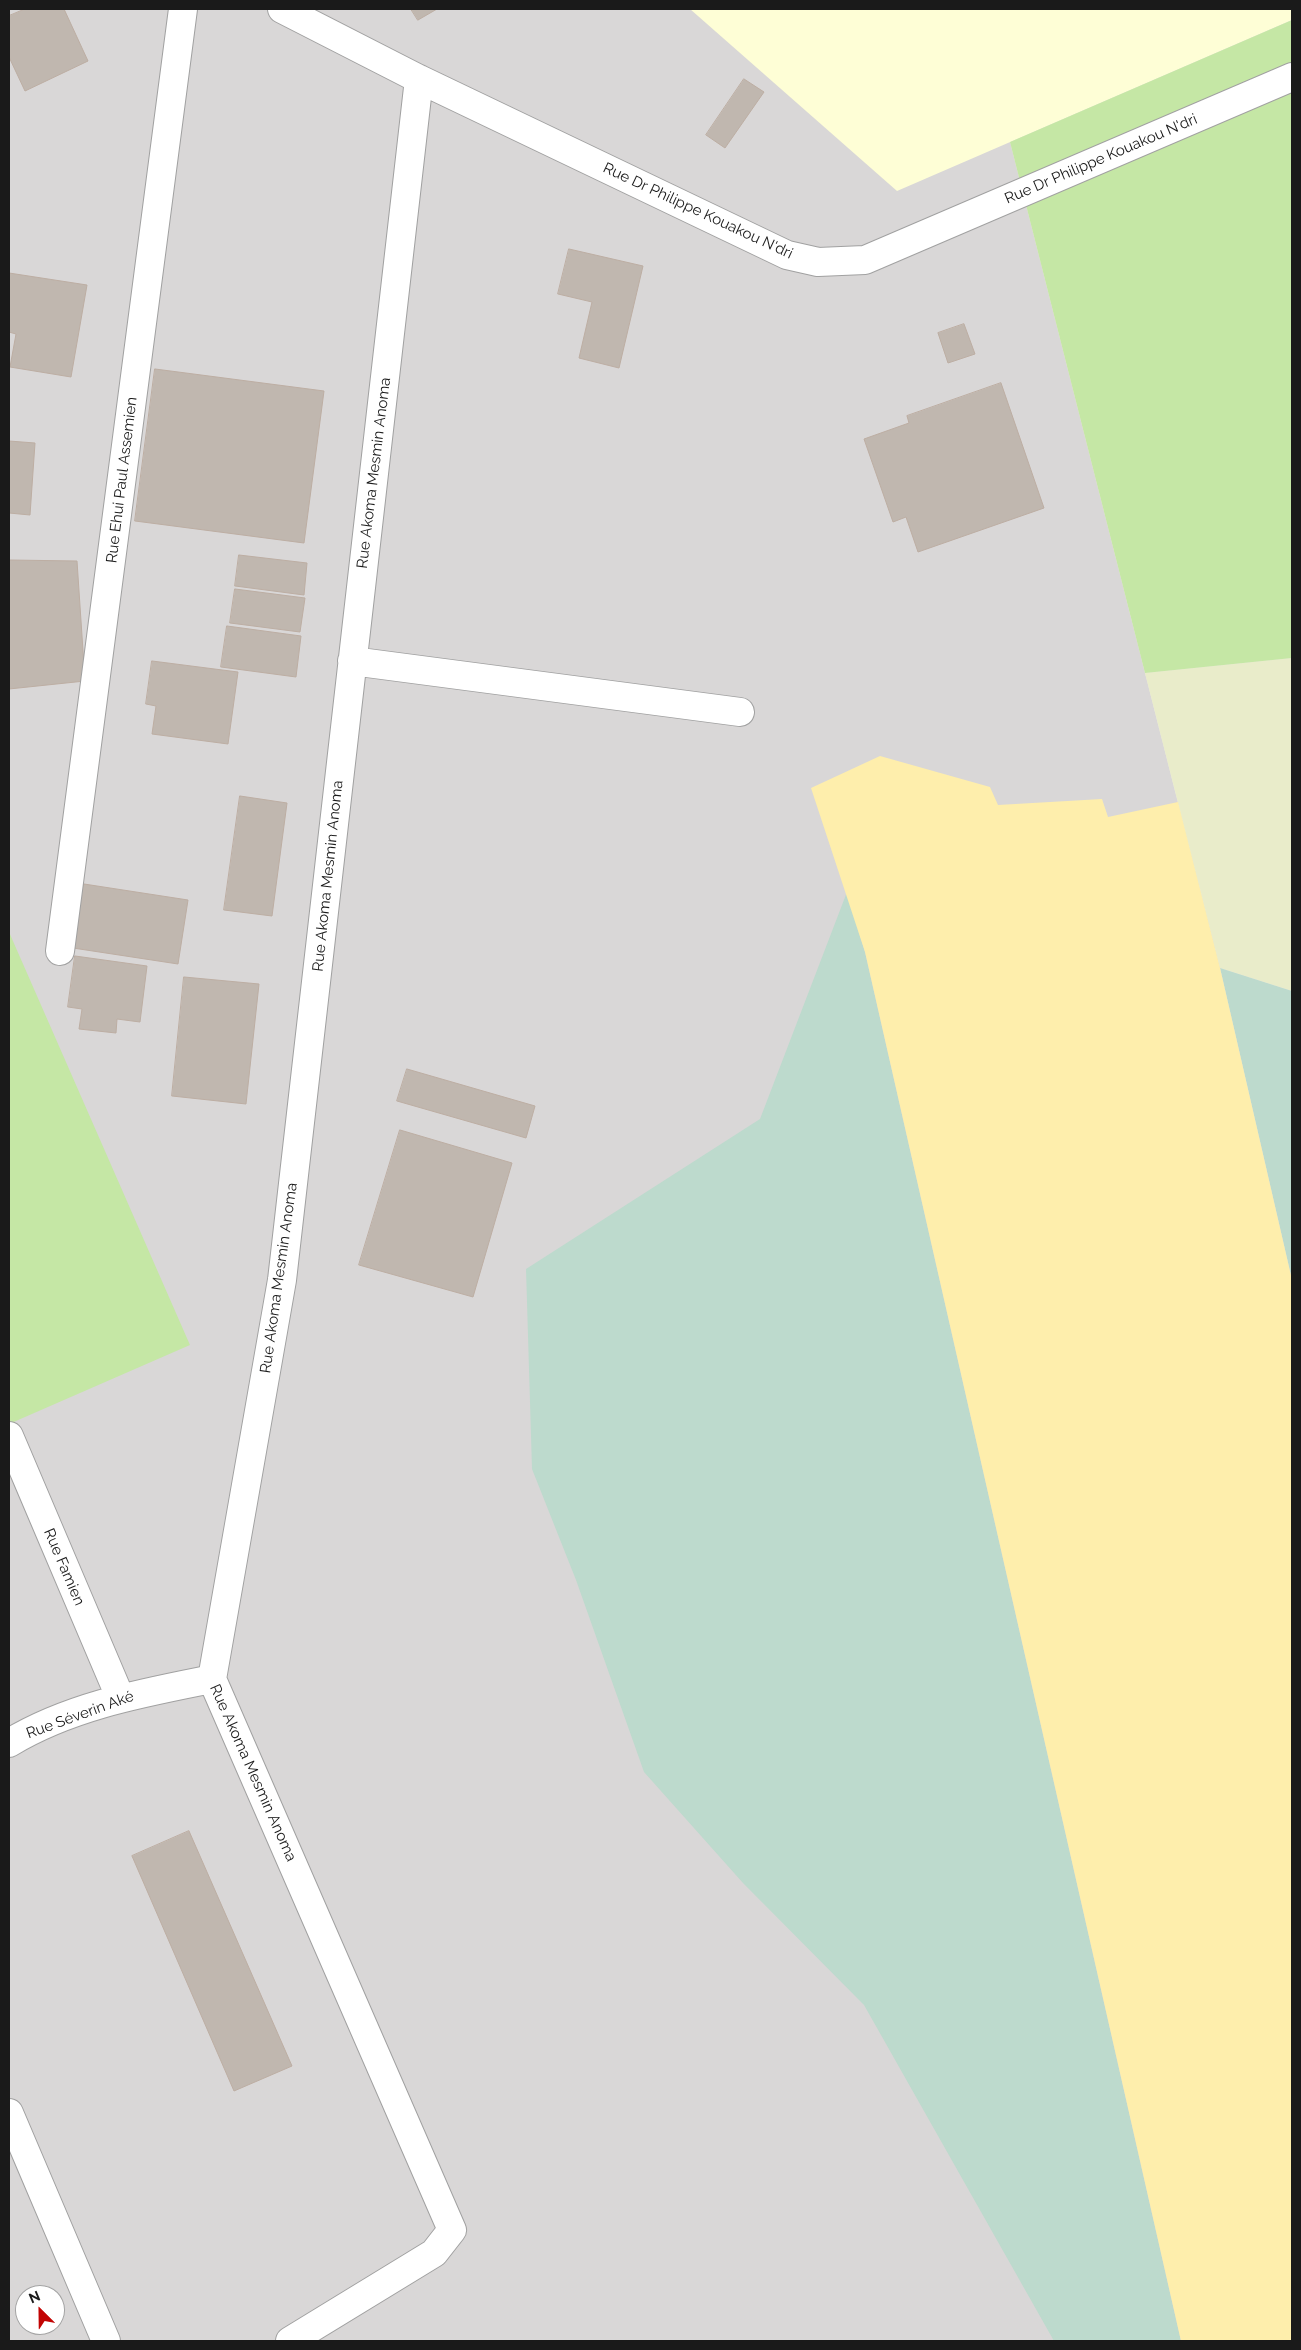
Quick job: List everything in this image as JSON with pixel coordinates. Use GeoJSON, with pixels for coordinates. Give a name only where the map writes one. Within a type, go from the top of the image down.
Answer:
{"type":"FeatureCollection","features":[{"type":"Feature","properties":{"kind":"street","name":"Rue Ehui Paul Assemien"},"geometry":{"type":"LineString","coordinates":[[60,950],[183,9]]}},
{"type":"Feature","properties":{"kind":"street","name":"Rue Dr Philippe Kouakou N'dri"},"geometry":{"type":"LineString","coordinates":[[282,9],[419,79],[787,255],[818,262],[865,260],[1292,77]]}},
{"type":"Feature","properties":{"kind":"street","name":"Rue Akoma Mesmin Anoma"},"geometry":{"type":"LineString","coordinates":[[290,2341],[434,2253],[452,2230],[212,1679],[282,1280],[419,79]]}},
{"type":"Feature","properties":{"kind":"street"},"geometry":{"type":"LineString","coordinates":[[352,661],[740,712]]}},
{"type":"Feature","properties":{"kind":"street","name":"Rue Famien"},"geometry":{"type":"LineString","coordinates":[[9,1436],[120,1697]]}},
{"type":"Feature","properties":{"kind":"street","name":"Rue Séverin Aké"},"geometry":{"type":"LineString","coordinates":[[9,1743],[32,1729],[120,1697],[212,1679]]}},
{"type":"Feature","properties":{"kind":"street"},"geometry":{"type":"LineString","coordinates":[[9,2113],[106,2341]]}},
{"type":"Feature","properties":{"kind":"shaded area"},"geometry":{"type":"Polygon","coordinates":[[[9,9],[1292,9],[1292,20],[1010,142],[1220,968],[1292,1280],[1292,2341],[9,2341],[9,9]]]}},
{"type":"Feature","properties":{"kind":"shaded area"},"geometry":{"type":"Polygon","coordinates":[[[690,9],[1292,9],[1292,20],[897,191],[690,9]]]}},
{"type":"Feature","properties":{"kind":"shaded area"},"geometry":{"type":"Polygon","coordinates":[[[1292,658],[1292,991],[1220,968],[1145,673],[1292,658]]]}},
{"type":"Feature","properties":{"kind":"shaded area"},"geometry":{"type":"Polygon","coordinates":[[[847,892],[865,952],[1181,2341],[1054,2341],[864,2005],[743,1883],[644,1772],[576,1580],[532,1469],[526,1269],[760,1119],[847,892]]]}},
{"type":"Feature","properties":{"kind":"shaded area"},"geometry":{"type":"Polygon","coordinates":[[[1220,968],[1292,991],[1292,1280],[1220,968]]]}},
{"type":"Feature","properties":{"kind":"green space"},"geometry":{"type":"Polygon","coordinates":[[[1292,20],[1292,658],[1145,673],[1010,142],[1292,20]]]}},
{"type":"Feature","properties":{"kind":"green space"},"geometry":{"type":"Polygon","coordinates":[[[9,932],[190,1345],[9,1424],[9,932]]]}},
{"type":"Feature","properties":{"kind":"sand"},"geometry":{"type":"Polygon","coordinates":[[[880,756],[990,787],[998,805],[1102,799],[1108,817],[1178,802],[1220,968],[1292,1280],[1292,2341],[1181,2341],[865,952],[811,788],[880,756]]]}},
{"type":"Feature","properties":{"kind":"building"},"geometry":{"type":"Polygon","coordinates":[[[25,9],[64,9],[88,61],[25,91],[9,57],[9,16],[25,9]]]}},
{"type":"Feature","properties":{"kind":"building"},"geometry":{"type":"Polygon","coordinates":[[[411,9],[437,9],[418,20],[411,9]]]}},
{"type":"Feature","properties":{"kind":"building"},"geometry":{"type":"Polygon","coordinates":[[[744,79],[764,92],[725,148],[706,135],[744,79]]]}},
{"type":"Feature","properties":{"kind":"building"},"geometry":{"type":"Polygon","coordinates":[[[569,249],[643,266],[619,368],[579,358],[592,302],[558,294],[569,249]]]}},
{"type":"Feature","properties":{"kind":"building"},"geometry":{"type":"Polygon","coordinates":[[[9,273],[87,285],[71,377],[10,367],[16,334],[9,332],[9,273]]]}},
{"type":"Feature","properties":{"kind":"building"},"geometry":{"type":"Polygon","coordinates":[[[964,324],[975,354],[948,363],[938,333],[964,324]]]}},
{"type":"Feature","properties":{"kind":"building"},"geometry":{"type":"Polygon","coordinates":[[[155,369],[324,391],[304,543],[135,521],[155,369]]]}},
{"type":"Feature","properties":{"kind":"building"},"geometry":{"type":"Polygon","coordinates":[[[1001,383],[1044,508],[918,552],[906,517],[893,522],[864,439],[909,423],[907,416],[1001,383]]]}},
{"type":"Feature","properties":{"kind":"building"},"geometry":{"type":"Polygon","coordinates":[[[9,441],[35,443],[30,515],[9,513],[9,441]]]}},
{"type":"Feature","properties":{"kind":"building"},"geometry":{"type":"Polygon","coordinates":[[[239,555],[307,563],[304,595],[235,586],[239,555]]]}},
{"type":"Feature","properties":{"kind":"building"},"geometry":{"type":"Polygon","coordinates":[[[9,560],[77,561],[85,681],[9,689],[9,560]]]}},
{"type":"Feature","properties":{"kind":"building"},"geometry":{"type":"Polygon","coordinates":[[[235,589],[305,598],[300,632],[230,623],[235,589]]]}},
{"type":"Feature","properties":{"kind":"building"},"geometry":{"type":"Polygon","coordinates":[[[227,626],[301,636],[296,677],[221,667],[227,626]]]}},
{"type":"Feature","properties":{"kind":"building"},"geometry":{"type":"Polygon","coordinates":[[[152,661],[238,672],[228,744],[152,734],[156,706],[146,704],[152,661]]]}},
{"type":"Feature","properties":{"kind":"building"},"geometry":{"type":"Polygon","coordinates":[[[240,796],[287,803],[272,916],[224,910],[240,796]]]}},
{"type":"Feature","properties":{"kind":"building"},"geometry":{"type":"Polygon","coordinates":[[[84,884],[188,900],[178,964],[73,948],[84,884]]]}},
{"type":"Feature","properties":{"kind":"building"},"geometry":{"type":"Polygon","coordinates":[[[75,956],[147,966],[140,1022],[117,1019],[116,1033],[79,1029],[82,1009],[68,1007],[75,956]]]}},
{"type":"Feature","properties":{"kind":"building"},"geometry":{"type":"Polygon","coordinates":[[[184,977],[259,984],[246,1104],[172,1096],[184,977]]]}},
{"type":"Feature","properties":{"kind":"building"},"geometry":{"type":"Polygon","coordinates":[[[407,1069],[535,1106],[526,1138],[397,1101],[407,1069]]]}},
{"type":"Feature","properties":{"kind":"building"},"geometry":{"type":"Polygon","coordinates":[[[400,1130],[512,1163],[473,1297],[359,1265],[400,1130]]]}},
{"type":"Feature","properties":{"kind":"building"},"geometry":{"type":"Polygon","coordinates":[[[189,1831],[292,2066],[234,2091],[132,1856],[189,1831]]]}}]}
